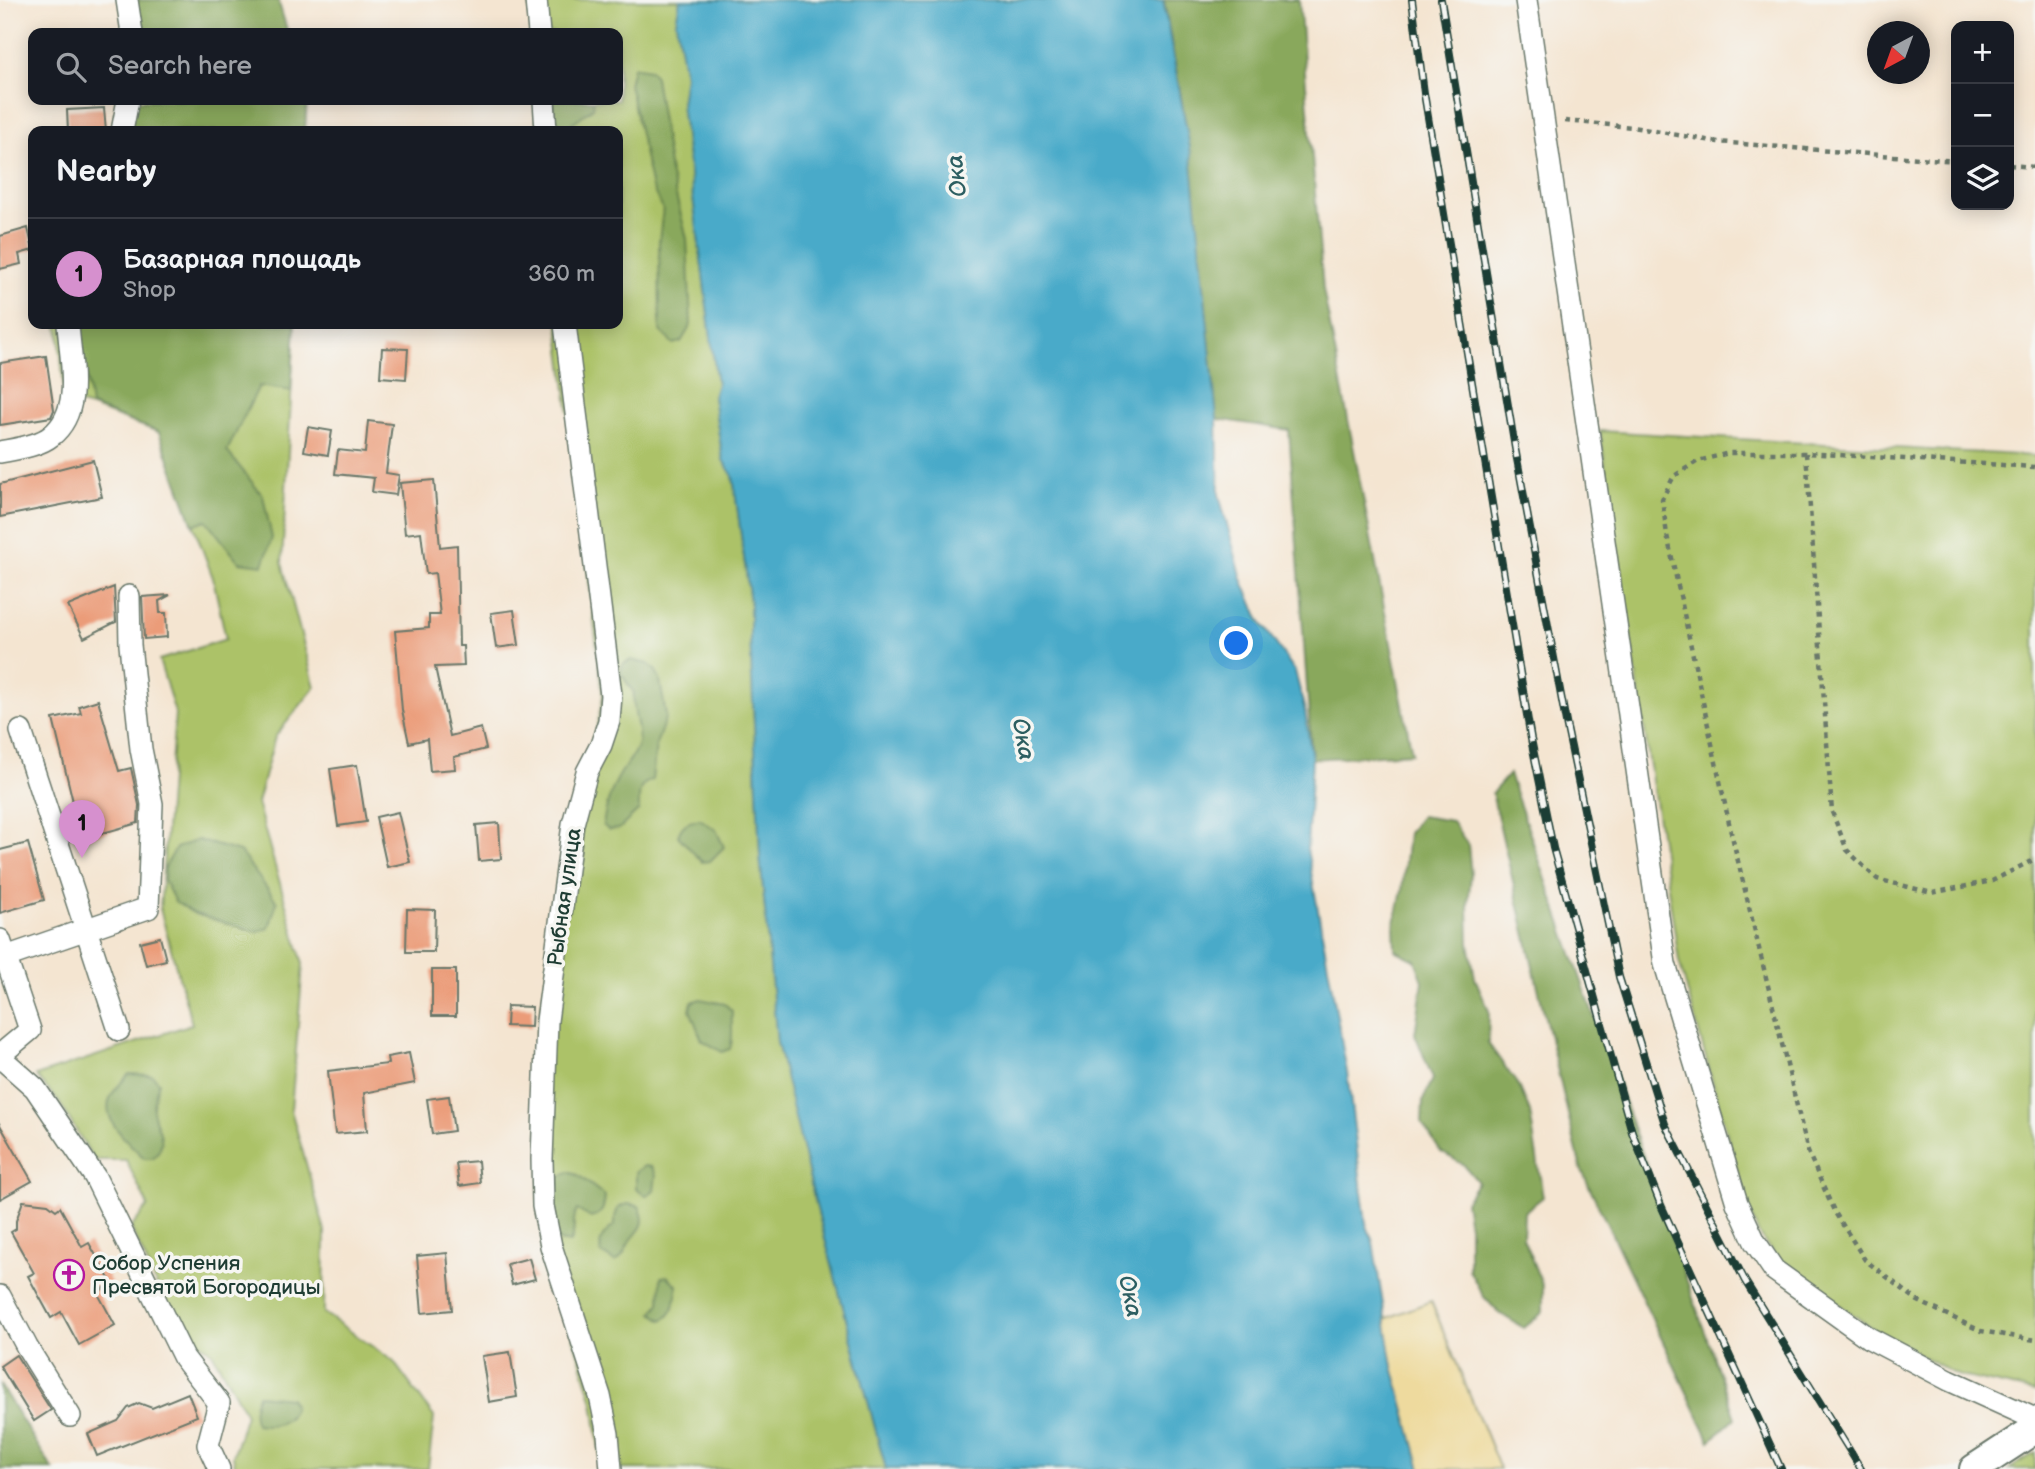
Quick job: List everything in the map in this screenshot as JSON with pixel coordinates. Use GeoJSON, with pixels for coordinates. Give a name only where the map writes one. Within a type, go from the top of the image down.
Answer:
{"type":"FeatureCollection","features":[{"type":"Feature","properties":{"kind":"main road"},"geometry":{"type":"LineString","coordinates":[[1974,1469],[2035,1429]]}},
{"type":"Feature","properties":{"kind":"street"},"geometry":{"type":"LineString","coordinates":[[127,0],[131,28]]}},
{"type":"Feature","properties":{"kind":"street"},"geometry":{"type":"LineString","coordinates":[[536,0],[538,28]]}},
{"type":"Feature","properties":{"kind":"street"},"geometry":{"type":"LineString","coordinates":[[1526,0],[1665,964],[1737,1203],[1755,1242],[1774,1270],[1869,1338],[1949,1380],[2035,1419]]}},
{"type":"Feature","properties":{"kind":"street"},"geometry":{"type":"LineString","coordinates":[[123,126],[127,105]]}},
{"type":"Feature","properties":{"kind":"street"},"geometry":{"type":"LineString","coordinates":[[544,105],[546,126]]}},
{"type":"Feature","properties":{"kind":"street"},"geometry":{"type":"LineString","coordinates":[[0,452],[50,438],[66,419],[72,398],[68,329]]}},
{"type":"Feature","properties":{"kind":"street","name":"Рыбная улица"},"geometry":{"type":"LineString","coordinates":[[566,329],[611,695],[609,720],[579,797],[559,929],[547,1021],[543,1206],[551,1247],[600,1396],[608,1434],[611,1469]]}},
{"type":"Feature","properties":{"kind":"street"},"geometry":{"type":"LineString","coordinates":[[129,596],[130,645],[141,749],[152,804],[149,908],[2,952],[30,1030],[0,1056],[35,1088],[95,1178],[184,1358],[219,1403],[208,1445],[219,1469]]}},
{"type":"Feature","properties":{"kind":"street"},"geometry":{"type":"LineString","coordinates":[[21,731],[119,1030]]}},
{"type":"Feature","properties":{"kind":"street"},"geometry":{"type":"LineString","coordinates":[[0,1296],[27,1347],[70,1416]]}},
{"type":"Feature","properties":{"kind":"path"},"geometry":{"type":"LineString","coordinates":[[1543,119],[1632,127],[1718,142],[1951,161]]}},
{"type":"Feature","properties":{"kind":"path"},"geometry":{"type":"LineString","coordinates":[[2014,165],[2035,167]]}},
{"type":"Feature","properties":{"kind":"path"},"geometry":{"type":"LineString","coordinates":[[2035,467],[1806,453],[1729,453],[1698,461],[1674,476],[1662,499],[1667,535],[1731,832],[1808,1152],[1834,1211],[1865,1260],[1918,1301],[1981,1331],[2035,1340]]}},
{"type":"Feature","properties":{"kind":"path"},"geometry":{"type":"LineString","coordinates":[[1806,453],[1832,812],[1847,850],[1877,879],[1932,893],[1992,881],[2035,859]]}},
{"type":"Feature","properties":{"kind":"green space"},"geometry":{"type":"Polygon","coordinates":[[[135,0],[278,0],[286,28],[138,28],[135,0]]]}},
{"type":"Feature","properties":{"kind":"green space"},"geometry":{"type":"Polygon","coordinates":[[[530,0],[680,0],[676,22],[685,76],[681,104],[717,384],[713,397],[723,460],[733,476],[750,602],[760,856],[777,1042],[815,1201],[886,1469],[602,1469],[593,1402],[547,1252],[539,1020],[603,696],[559,329],[623,329],[623,126],[539,126],[537,105],[623,105],[623,28],[532,28],[530,0]]]}},
{"type":"Feature","properties":{"kind":"green space"},"geometry":{"type":"Polygon","coordinates":[[[1164,0],[1299,0],[1323,289],[1412,753],[1312,759],[1289,430],[1217,419],[1191,154],[1164,0]]]}},
{"type":"Feature","properties":{"kind":"green space"},"geometry":{"type":"Polygon","coordinates":[[[633,67],[650,70],[655,77],[670,172],[687,239],[691,325],[681,342],[673,344],[660,331],[659,241],[663,209],[652,188],[629,84],[633,67]]]}},
{"type":"Feature","properties":{"kind":"green space"},"geometry":{"type":"Polygon","coordinates":[[[133,105],[307,105],[305,126],[130,126],[133,105]]]}},
{"type":"Feature","properties":{"kind":"green space"},"geometry":{"type":"Polygon","coordinates":[[[553,105],[593,105],[572,126],[553,126],[553,105]]]}},
{"type":"Feature","properties":{"kind":"green space"},"geometry":{"type":"Polygon","coordinates":[[[58,329],[295,329],[282,563],[315,687],[275,737],[257,803],[303,964],[291,1110],[325,1231],[324,1313],[393,1361],[434,1417],[428,1469],[236,1469],[233,1456],[246,1414],[212,1352],[174,1323],[131,1228],[148,1206],[126,1160],[94,1160],[59,1102],[36,1076],[192,1024],[160,909],[175,713],[159,660],[226,639],[213,578],[159,432],[65,400],[58,329]]]}},
{"type":"Feature","properties":{"kind":"green space"},"geometry":{"type":"Polygon","coordinates":[[[79,329],[295,329],[291,391],[259,386],[227,451],[263,496],[272,538],[263,565],[239,562],[206,520],[193,525],[159,432],[91,406],[79,329]]]}},
{"type":"Feature","properties":{"kind":"green space"},"geometry":{"type":"Polygon","coordinates":[[[1600,431],[2035,456],[2035,1392],[1957,1375],[1879,1333],[1782,1264],[1759,1235],[1746,1202],[1679,961],[1600,431]]]}},
{"type":"Feature","properties":{"kind":"green space"},"geometry":{"type":"Polygon","coordinates":[[[631,660],[648,664],[656,671],[666,716],[656,745],[652,780],[640,791],[639,810],[619,829],[609,830],[603,825],[611,794],[638,743],[634,693],[620,672],[623,664],[631,660]]]}},
{"type":"Feature","properties":{"kind":"green space"},"geometry":{"type":"Polygon","coordinates":[[[1509,774],[1735,1418],[1710,1441],[1581,1169],[1492,793],[1509,774]]]}},
{"type":"Feature","properties":{"kind":"green space"},"geometry":{"type":"Polygon","coordinates":[[[1421,816],[1452,821],[1468,845],[1471,875],[1468,905],[1469,943],[1475,978],[1489,1011],[1488,1043],[1520,1088],[1530,1112],[1543,1197],[1524,1212],[1523,1238],[1543,1287],[1543,1312],[1524,1328],[1499,1313],[1483,1296],[1469,1270],[1469,1226],[1465,1202],[1478,1182],[1464,1165],[1441,1152],[1422,1123],[1423,1100],[1433,1079],[1415,1034],[1423,981],[1415,960],[1395,950],[1394,927],[1402,891],[1408,833],[1421,816]]]}},
{"type":"Feature","properties":{"kind":"green space"},"geometry":{"type":"Polygon","coordinates":[[[700,819],[716,830],[724,847],[710,861],[702,862],[678,836],[686,824],[700,819]]]}},
{"type":"Feature","properties":{"kind":"green space"},"geometry":{"type":"Polygon","coordinates":[[[198,840],[240,852],[277,902],[269,928],[257,932],[195,914],[175,902],[164,880],[165,867],[176,848],[198,840]]]}},
{"type":"Feature","properties":{"kind":"green space"},"geometry":{"type":"Polygon","coordinates":[[[700,999],[725,1004],[732,1011],[730,1049],[722,1052],[702,1040],[690,1010],[692,1002],[700,999]]]}},
{"type":"Feature","properties":{"kind":"green space"},"geometry":{"type":"Polygon","coordinates":[[[129,1074],[152,1075],[159,1082],[153,1110],[161,1146],[153,1158],[144,1158],[131,1145],[117,1130],[109,1114],[111,1096],[129,1074]]]}},
{"type":"Feature","properties":{"kind":"green space"},"geometry":{"type":"Polygon","coordinates":[[[644,1166],[652,1167],[656,1175],[654,1190],[646,1196],[636,1189],[636,1172],[644,1166]]]}},
{"type":"Feature","properties":{"kind":"green space"},"geometry":{"type":"Polygon","coordinates":[[[568,1172],[578,1175],[605,1196],[598,1215],[591,1218],[577,1210],[570,1243],[559,1241],[548,1217],[559,1177],[568,1172]]]}},
{"type":"Feature","properties":{"kind":"green space"},"geometry":{"type":"Polygon","coordinates":[[[627,1204],[639,1206],[643,1223],[622,1256],[615,1262],[601,1253],[600,1244],[605,1234],[615,1225],[618,1208],[627,1204]]]}},
{"type":"Feature","properties":{"kind":"green space"},"geometry":{"type":"Polygon","coordinates":[[[667,1276],[677,1285],[676,1295],[673,1310],[662,1320],[653,1313],[660,1303],[661,1277],[667,1276]]]}},
{"type":"Feature","properties":{"kind":"green space"},"geometry":{"type":"Polygon","coordinates":[[[0,1385],[52,1468],[53,1469],[0,1469],[0,1385]]]}},
{"type":"Feature","properties":{"kind":"green space"},"geometry":{"type":"Polygon","coordinates":[[[258,1395],[290,1398],[294,1405],[292,1411],[280,1423],[256,1424],[254,1409],[258,1395]]]}},
{"type":"Feature","properties":{"kind":"green space"},"geometry":{"type":"Polygon","coordinates":[[[2035,1453],[2035,1469],[2009,1469],[2035,1453]]]}},
{"type":"Feature","properties":{"kind":"sand"},"geometry":{"type":"Polygon","coordinates":[[[1431,1301],[1500,1469],[1421,1469],[1393,1367],[1385,1319],[1431,1301]]]}},
{"type":"Feature","properties":{"kind":"water","name":"Ока"},"geometry":{"type":"Polygon","coordinates":[[[680,0],[1163,0],[1191,154],[1217,419],[1219,495],[1242,579],[1260,621],[1295,671],[1305,711],[1312,759],[1307,849],[1347,1072],[1366,1223],[1373,1242],[1393,1367],[1421,1469],[886,1469],[815,1201],[777,1042],[760,856],[750,602],[733,476],[723,460],[713,397],[717,384],[681,104],[685,76],[676,22],[680,0]]]}},
{"type":"Feature","properties":{"kind":"building"},"geometry":{"type":"Polygon","coordinates":[[[104,108],[106,126],[68,126],[67,110],[104,108]]]}},
{"type":"Feature","properties":{"kind":"building"},"geometry":{"type":"Polygon","coordinates":[[[28,228],[28,251],[19,254],[21,264],[0,269],[0,236],[28,228]]]}},
{"type":"Feature","properties":{"kind":"building"},"geometry":{"type":"Polygon","coordinates":[[[382,348],[408,349],[406,379],[380,377],[382,348]]]}},
{"type":"Feature","properties":{"kind":"building"},"geometry":{"type":"Polygon","coordinates":[[[46,356],[54,410],[51,417],[0,425],[0,363],[46,356]]]}},
{"type":"Feature","properties":{"kind":"building"},"geometry":{"type":"Polygon","coordinates":[[[368,421],[392,424],[386,473],[399,475],[396,495],[372,492],[374,478],[335,474],[338,450],[365,453],[368,421]]]}},
{"type":"Feature","properties":{"kind":"building"},"geometry":{"type":"Polygon","coordinates":[[[308,427],[332,431],[328,455],[304,451],[308,427]]]}},
{"type":"Feature","properties":{"kind":"building"},"geometry":{"type":"Polygon","coordinates":[[[93,460],[102,497],[0,517],[0,484],[93,460]]]}},
{"type":"Feature","properties":{"kind":"building"},"geometry":{"type":"Polygon","coordinates":[[[434,480],[440,547],[457,545],[459,646],[463,646],[464,666],[435,667],[450,736],[481,728],[486,749],[454,757],[455,769],[430,771],[427,739],[409,743],[402,710],[395,631],[429,628],[429,615],[440,615],[435,573],[426,574],[421,532],[405,534],[400,483],[434,480]]]}},
{"type":"Feature","properties":{"kind":"building"},"geometry":{"type":"Polygon","coordinates":[[[114,587],[116,622],[84,638],[68,606],[114,587]]]}},
{"type":"Feature","properties":{"kind":"building"},"geometry":{"type":"Polygon","coordinates":[[[170,595],[159,601],[160,613],[166,613],[167,637],[144,639],[142,597],[170,595]]]}},
{"type":"Feature","properties":{"kind":"building"},"geometry":{"type":"Polygon","coordinates":[[[514,610],[519,645],[496,648],[491,613],[514,610]]]}},
{"type":"Feature","properties":{"kind":"building"},"geometry":{"type":"Polygon","coordinates":[[[98,700],[119,771],[131,768],[139,805],[138,823],[82,839],[53,719],[81,713],[79,706],[98,700]]]}},
{"type":"Feature","properties":{"kind":"building"},"geometry":{"type":"Polygon","coordinates":[[[357,765],[366,822],[338,826],[330,769],[357,765]]]}},
{"type":"Feature","properties":{"kind":"building"},"geometry":{"type":"Polygon","coordinates":[[[398,812],[410,862],[387,867],[376,817],[398,812]]]}},
{"type":"Feature","properties":{"kind":"building"},"geometry":{"type":"Polygon","coordinates":[[[499,823],[501,859],[479,861],[476,825],[499,823]]]}},
{"type":"Feature","properties":{"kind":"building"},"geometry":{"type":"Polygon","coordinates":[[[28,843],[44,900],[0,913],[0,850],[28,843]]]}},
{"type":"Feature","properties":{"kind":"building"},"geometry":{"type":"Polygon","coordinates":[[[407,909],[435,910],[434,952],[406,952],[407,909]]]}},
{"type":"Feature","properties":{"kind":"building"},"geometry":{"type":"Polygon","coordinates":[[[160,937],[166,960],[146,965],[140,942],[160,937]]]}},
{"type":"Feature","properties":{"kind":"building"},"geometry":{"type":"Polygon","coordinates":[[[432,970],[456,970],[456,1016],[432,1016],[432,970]]]}},
{"type":"Feature","properties":{"kind":"building"},"geometry":{"type":"Polygon","coordinates":[[[507,1006],[532,1007],[531,1027],[506,1026],[507,1006]]]}},
{"type":"Feature","properties":{"kind":"building"},"geometry":{"type":"Polygon","coordinates":[[[409,1053],[415,1083],[364,1093],[367,1131],[335,1134],[328,1071],[388,1064],[387,1057],[409,1053]]]}},
{"type":"Feature","properties":{"kind":"building"},"geometry":{"type":"Polygon","coordinates":[[[449,1096],[454,1131],[432,1134],[427,1099],[449,1096]]]}},
{"type":"Feature","properties":{"kind":"building"},"geometry":{"type":"Polygon","coordinates":[[[0,1125],[32,1181],[0,1199],[0,1125]]]}},
{"type":"Feature","properties":{"kind":"building"},"geometry":{"type":"Polygon","coordinates":[[[478,1161],[480,1183],[459,1186],[456,1163],[478,1161]]]}},
{"type":"Feature","properties":{"kind":"building","name":"Собор Успения Пресвятой Богородицы"},"geometry":{"type":"Polygon","coordinates":[[[23,1201],[48,1204],[56,1210],[60,1207],[82,1247],[89,1243],[112,1284],[97,1292],[115,1325],[79,1345],[61,1312],[51,1318],[28,1276],[34,1273],[11,1232],[16,1229],[23,1201]]]}},
{"type":"Feature","properties":{"kind":"building"},"geometry":{"type":"Polygon","coordinates":[[[447,1253],[452,1310],[422,1313],[417,1256],[447,1253]]]}},
{"type":"Feature","properties":{"kind":"building"},"geometry":{"type":"Polygon","coordinates":[[[529,1258],[535,1279],[512,1285],[507,1264],[529,1258]]]}},
{"type":"Feature","properties":{"kind":"building"},"geometry":{"type":"Polygon","coordinates":[[[510,1352],[517,1397],[489,1402],[482,1356],[510,1352]]]}},
{"type":"Feature","properties":{"kind":"building"},"geometry":{"type":"Polygon","coordinates":[[[16,1355],[51,1410],[34,1421],[0,1366],[16,1355]]]}},
{"type":"Feature","properties":{"kind":"building"},"geometry":{"type":"Polygon","coordinates":[[[188,1393],[197,1416],[97,1456],[88,1434],[118,1421],[128,1408],[139,1403],[152,1408],[188,1393]]]}},
{"type":"Feature","properties":{"kind":"railway"},"geometry":{"type":"LineString","coordinates":[[1412,0],[1424,93],[1531,739],[1553,848],[1632,1132],[1660,1203],[1781,1469]]}},
{"type":"Feature","properties":{"kind":"railway"},"geometry":{"type":"LineString","coordinates":[[1441,0],[1515,448],[1567,728],[1619,977],[1665,1124],[1745,1281],[1861,1469]]}},
{"type":"Feature","properties":{"kind":"place","name":"Базарная площадь"},"geometry":{"type":"Point","coordinates":[82,858]}},
{"type":"Feature","properties":{"kind":"place","name":"Собор Успения Пресвятой Богородицы"},"geometry":{"type":"Point","coordinates":[69,1275]}}]}
